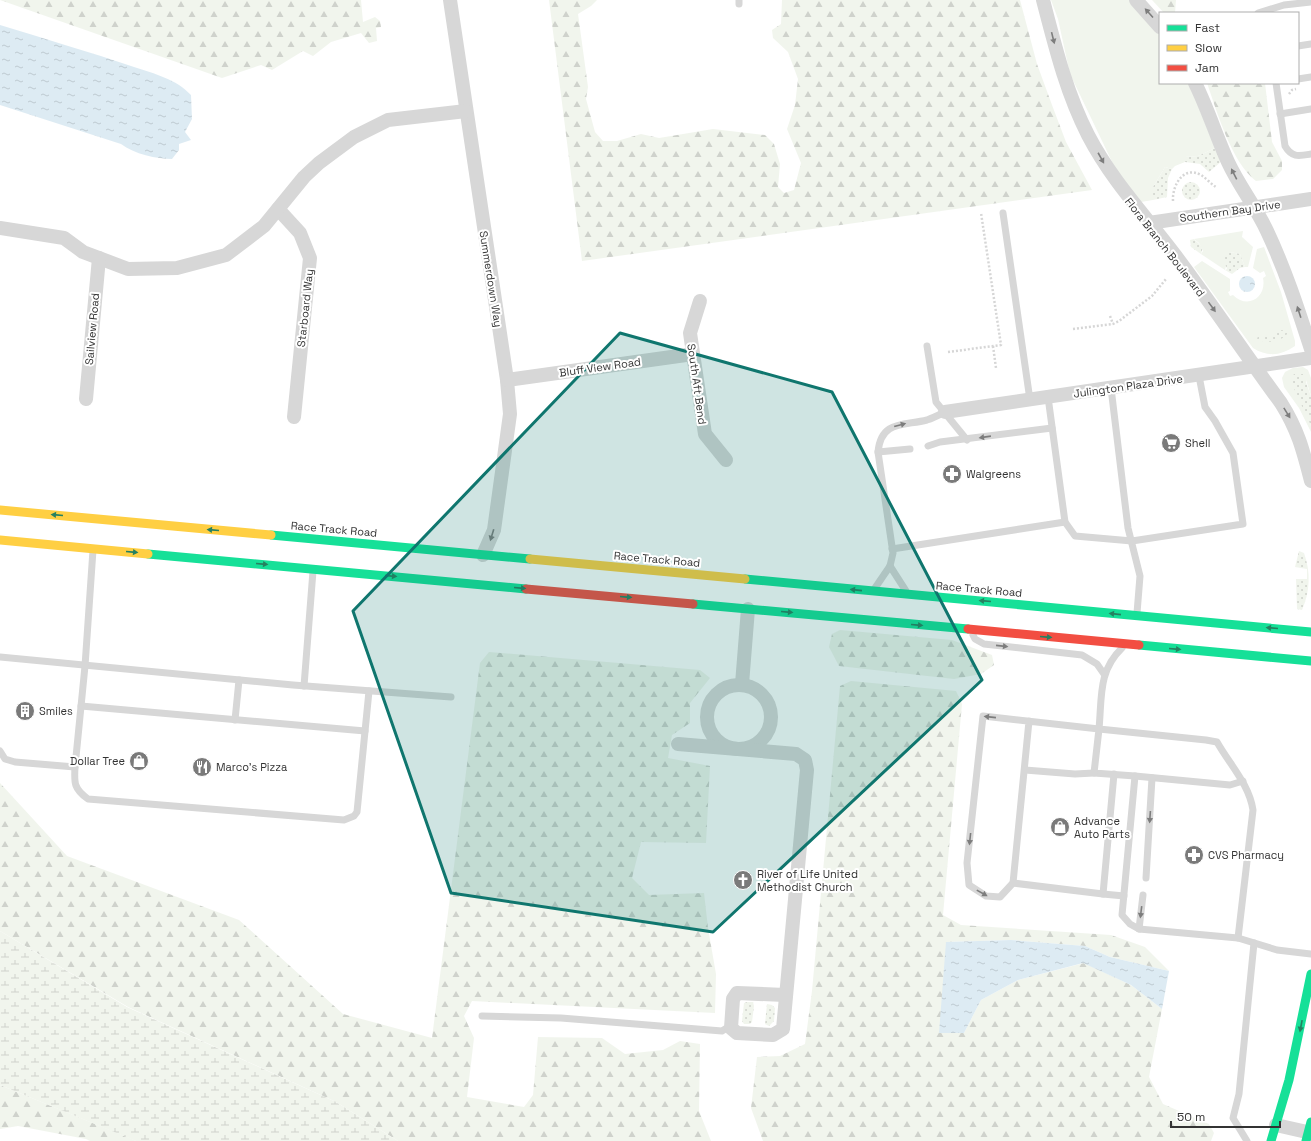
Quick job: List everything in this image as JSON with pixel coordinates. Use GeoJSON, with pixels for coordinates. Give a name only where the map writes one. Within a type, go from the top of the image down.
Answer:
{"type":"FeatureCollection","features":[{"type":"Feature","properties":{"kind":"main road","name":"Race Track Road"},"geometry":{"type":"LineString","coordinates":[[0,510],[96,522],[482,555],[750,583],[872,591],[1311,632]]}},
{"type":"Feature","properties":{"kind":"main road"},"geometry":{"type":"LineString","coordinates":[[0,540],[94,545],[313,569],[749,605],[970,629],[1311,661]]}},
{"type":"Feature","properties":{"kind":"main road"},"geometry":{"type":"LineString","coordinates":[[1271,1141],[1301,1029],[1311,974]]}},
{"type":"Feature","properties":{"kind":"street","name":"Summerdown Way"},"geometry":{"type":"LineString","coordinates":[[450,0],[507,380],[510,414],[494,530],[482,555]]}},
{"type":"Feature","properties":{"kind":"street","name":"Flora Branch Boulevard"},"geometry":{"type":"LineString","coordinates":[[1043,0],[1060,66],[1074,103],[1105,166],[1125,195],[1175,256],[1293,422],[1301,442],[1311,481]]}},
{"type":"Feature","properties":{"kind":"street"},"geometry":{"type":"LineString","coordinates":[[1136,0],[1159,26]]}},
{"type":"Feature","properties":{"kind":"street"},"geometry":{"type":"LineString","coordinates":[[1195,84],[1228,162],[1267,230],[1287,277],[1311,349]]}},
{"type":"Feature","properties":{"kind":"street"},"geometry":{"type":"LineString","coordinates":[[0,228],[64,238],[83,252],[128,269],[177,268],[226,255],[264,226],[304,176],[319,162],[354,138],[388,120],[466,111]]}},
{"type":"Feature","properties":{"kind":"street","name":"Southern Bay Drive"},"geometry":{"type":"LineString","coordinates":[[1149,223],[1311,199]]}},
{"type":"Feature","properties":{"kind":"street","name":"Starboard Way"},"geometry":{"type":"LineString","coordinates":[[278,209],[300,234],[310,258],[294,417]]}},
{"type":"Feature","properties":{"kind":"street","name":"Sailview Road"},"geometry":{"type":"LineString","coordinates":[[86,399],[99,258]]}},
{"type":"Feature","properties":{"kind":"street","name":"South Aft Bend"},"geometry":{"type":"LineString","coordinates":[[700,301],[690,333],[704,434],[726,460]]}},
{"type":"Feature","properties":{"kind":"street","name":"Bluff View Road"},"geometry":{"type":"LineString","coordinates":[[507,380],[693,354]]}},
{"type":"Feature","properties":{"kind":"street","name":"Julington Plaza Drive"},"geometry":{"type":"LineString","coordinates":[[945,412],[1255,368],[1311,358]]}},
{"type":"Feature","properties":{"kind":"street"},"geometry":{"type":"LineString","coordinates":[[742,684],[749,605]]}},
{"type":"Feature","properties":{"kind":"street"},"geometry":{"type":"LineString","coordinates":[[742,684],[753,688],[764,697],[771,712],[771,726],[769,732],[761,743],[737,749],[722,745],[714,739],[709,728],[708,713],[713,700],[721,691],[731,686],[742,684]]}},
{"type":"Feature","properties":{"kind":"street"},"geometry":{"type":"LineString","coordinates":[[678,744],[796,754],[803,758],[807,766],[783,1029],[773,1035],[737,1033],[733,1031],[730,1026],[733,999],[737,993],[786,995]]}},
{"type":"Feature","properties":{"kind":"street"},"geometry":{"type":"LineString","coordinates":[[1276,1125],[1309,1134]]}},
{"type":"Feature","properties":{"kind":"lane"},"geometry":{"type":"LineString","coordinates":[[1263,12],[1311,2]]}},
{"type":"Feature","properties":{"kind":"lane"},"geometry":{"type":"LineString","coordinates":[[1299,46],[1311,44]]}},
{"type":"Feature","properties":{"kind":"lane"},"geometry":{"type":"LineString","coordinates":[[1299,79],[1311,77]]}},
{"type":"Feature","properties":{"kind":"lane"},"geometry":{"type":"LineString","coordinates":[[1276,84],[1285,146],[1289,154],[1296,156],[1311,154]]}},
{"type":"Feature","properties":{"kind":"lane"},"geometry":{"type":"LineString","coordinates":[[1280,114],[1311,109]]}},
{"type":"Feature","properties":{"kind":"lane"},"geometry":{"type":"LineString","coordinates":[[1003,213],[1030,400]]}},
{"type":"Feature","properties":{"kind":"lane"},"geometry":{"type":"LineString","coordinates":[[927,346],[936,402],[968,440]]}},
{"type":"Feature","properties":{"kind":"lane"},"geometry":{"type":"LineString","coordinates":[[1048,397],[1065,522],[1069,530],[1075,536],[1132,541],[1243,524],[1233,453],[1215,420],[1204,407],[1200,376]]}},
{"type":"Feature","properties":{"kind":"lane"},"geometry":{"type":"LineString","coordinates":[[1111,388],[1128,528],[1140,576],[1137,616]]}},
{"type":"Feature","properties":{"kind":"lane"},"geometry":{"type":"LineString","coordinates":[[872,591],[890,566],[892,549],[878,452],[880,440],[887,430],[898,424],[928,420],[945,412]]}},
{"type":"Feature","properties":{"kind":"lane"},"geometry":{"type":"LineString","coordinates":[[928,444],[1052,428]]}},
{"type":"Feature","properties":{"kind":"lane"},"geometry":{"type":"LineString","coordinates":[[878,452],[910,446]]}},
{"type":"Feature","properties":{"kind":"lane"},"geometry":{"type":"LineString","coordinates":[[892,549],[1065,522]]}},
{"type":"Feature","properties":{"kind":"lane"},"geometry":{"type":"LineString","coordinates":[[94,545],[85,666],[74,779],[78,792],[88,799],[344,820],[354,816],[357,812],[369,691]]}},
{"type":"Feature","properties":{"kind":"lane"},"geometry":{"type":"LineString","coordinates":[[890,566],[908,595]]}},
{"type":"Feature","properties":{"kind":"lane"},"geometry":{"type":"LineString","coordinates":[[304,686],[313,569]]}},
{"type":"Feature","properties":{"kind":"lane"},"geometry":{"type":"LineString","coordinates":[[970,629],[975,639],[984,644],[1082,655],[1096,664],[1104,674]]}},
{"type":"Feature","properties":{"kind":"lane"},"geometry":{"type":"LineString","coordinates":[[1094,773],[1104,674],[1113,657],[1127,644]]}},
{"type":"Feature","properties":{"kind":"lane"},"geometry":{"type":"LineString","coordinates":[[0,657],[304,686],[451,697]]}},
{"type":"Feature","properties":{"kind":"lane"},"geometry":{"type":"LineString","coordinates":[[235,720],[239,680]]}},
{"type":"Feature","properties":{"kind":"lane"},"geometry":{"type":"LineString","coordinates":[[81,706],[365,732]]}},
{"type":"Feature","properties":{"kind":"lane"},"geometry":{"type":"LineString","coordinates":[[1029,721],[1013,884],[1000,897],[986,896],[969,885],[967,862],[983,716],[1206,740],[1217,742],[1227,761],[1243,782],[1251,797],[1253,810],[1238,938]]}},
{"type":"Feature","properties":{"kind":"lane"},"geometry":{"type":"LineString","coordinates":[[0,751],[5,759],[15,762],[75,767]]}},
{"type":"Feature","properties":{"kind":"lane"},"geometry":{"type":"LineString","coordinates":[[1025,770],[1075,774],[1114,774],[1230,785],[1243,782]]}},
{"type":"Feature","properties":{"kind":"lane"},"geometry":{"type":"LineString","coordinates":[[1103,894],[1114,774]]}},
{"type":"Feature","properties":{"kind":"lane"},"geometry":{"type":"LineString","coordinates":[[1135,776],[1122,915],[1130,924],[1139,929],[1238,938],[1277,950],[1311,954]]}},
{"type":"Feature","properties":{"kind":"lane"},"geometry":{"type":"LineString","coordinates":[[1146,878],[1152,778]]}},
{"type":"Feature","properties":{"kind":"lane"},"geometry":{"type":"LineString","coordinates":[[1013,884],[1124,896]]}},
{"type":"Feature","properties":{"kind":"lane"},"geometry":{"type":"LineString","coordinates":[[1139,929],[1143,895]]}},
{"type":"Feature","properties":{"kind":"lane"},"geometry":{"type":"LineString","coordinates":[[1247,1141],[1233,1118],[1239,1094],[1254,943]]}},
{"type":"Feature","properties":{"kind":"lane"},"geometry":{"type":"LineString","coordinates":[[482,1016],[561,1018],[722,1031],[730,1026]]}},
{"type":"Feature","properties":{"kind":"path"},"geometry":{"type":"LineString","coordinates":[[1173,201],[1174,186],[1178,179],[1184,175],[1194,173],[1201,175],[1216,187]]}},
{"type":"Feature","properties":{"kind":"path"},"geometry":{"type":"LineString","coordinates":[[948,352],[1001,345],[981,213]]}},
{"type":"Feature","properties":{"kind":"path"},"geometry":{"type":"LineString","coordinates":[[1073,329],[1113,324],[1152,296],[1166,279]]}},
{"type":"Feature","properties":{"kind":"path"},"geometry":{"type":"LineString","coordinates":[[1110,316],[1113,324]]}},
{"type":"Feature","properties":{"kind":"path"},"geometry":{"type":"LineString","coordinates":[[993,346],[996,368]]}},
{"type":"Feature","properties":{"kind":"highlighted area"},"geometry":{"type":"Polygon","coordinates":[[[620,333],[832,392],[982,680],[713,932],[451,893],[353,611],[620,333]]]}},
{"type":"Feature","properties":{"kind":"green space"},"geometry":{"type":"Polygon","coordinates":[[[0,0],[361,0],[363,22],[375,17],[380,21],[381,27],[376,28],[377,41],[369,43],[361,33],[331,42],[313,56],[303,51],[272,70],[261,65],[222,78],[0,0]]]}},
{"type":"Feature","properties":{"kind":"green space"},"geometry":{"type":"Polygon","coordinates":[[[549,0],[597,0],[591,6],[578,14],[588,87],[586,99],[595,132],[603,141],[617,141],[641,134],[659,138],[713,129],[765,135],[774,144],[780,164],[778,187],[784,193],[794,190],[801,163],[787,129],[795,105],[798,79],[788,52],[773,38],[772,30],[781,24],[782,0],[1020,0],[1037,64],[1066,142],[1092,190],[582,261],[549,0]]]}},
{"type":"Feature","properties":{"kind":"green space"},"geometry":{"type":"Polygon","coordinates":[[[1051,0],[1129,0],[1159,33],[1159,84],[1189,84],[1215,148],[1198,156],[1185,157],[1185,162],[1175,166],[1172,169],[1165,167],[1153,187],[1153,200],[1141,202],[1115,168],[1070,74],[1058,19],[1051,0]]]}},
{"type":"Feature","properties":{"kind":"green space"},"geometry":{"type":"Polygon","coordinates":[[[1152,0],[1176,0],[1175,12],[1163,12],[1152,0]]]}},
{"type":"Feature","properties":{"kind":"green space"},"geometry":{"type":"Polygon","coordinates":[[[1207,84],[1265,84],[1272,142],[1282,161],[1282,170],[1273,179],[1256,181],[1247,173],[1226,136],[1207,84]]]}},
{"type":"Feature","properties":{"kind":"green space"},"geometry":{"type":"Polygon","coordinates":[[[1215,148],[1222,161],[1209,172],[1200,164],[1185,162],[1185,157],[1198,156],[1215,148]]]}},
{"type":"Feature","properties":{"kind":"green space"},"geometry":{"type":"Polygon","coordinates":[[[1165,167],[1172,169],[1168,178],[1167,197],[1153,200],[1153,187],[1165,167]]]}},
{"type":"Feature","properties":{"kind":"green space"},"geometry":{"type":"Polygon","coordinates":[[[1187,182],[1195,182],[1200,187],[1198,198],[1195,200],[1187,200],[1182,195],[1182,187],[1187,182]]]}},
{"type":"Feature","properties":{"kind":"green space"},"geometry":{"type":"Polygon","coordinates":[[[1243,231],[1242,237],[1253,247],[1248,267],[1245,267],[1240,254],[1230,252],[1225,270],[1201,254],[1203,251],[1199,243],[1194,239],[1243,231]]]}},
{"type":"Feature","properties":{"kind":"green space"},"geometry":{"type":"Polygon","coordinates":[[[1194,239],[1202,247],[1201,254],[1191,247],[1190,240],[1194,239]]]}},
{"type":"Feature","properties":{"kind":"green space"},"geometry":{"type":"Polygon","coordinates":[[[1264,247],[1281,292],[1295,341],[1295,346],[1284,352],[1274,354],[1264,353],[1253,348],[1194,267],[1202,261],[1230,279],[1230,291],[1228,292],[1230,296],[1233,295],[1239,299],[1250,301],[1259,296],[1262,291],[1263,278],[1266,276],[1264,271],[1260,273],[1253,268],[1257,249],[1264,247]]]}},
{"type":"Feature","properties":{"kind":"green space"},"geometry":{"type":"Polygon","coordinates":[[[1230,252],[1240,254],[1245,267],[1240,268],[1232,274],[1225,270],[1227,269],[1225,258],[1230,252]]]}},
{"type":"Feature","properties":{"kind":"green space"},"geometry":{"type":"Polygon","coordinates":[[[1281,330],[1288,332],[1279,340],[1269,342],[1260,341],[1257,339],[1258,336],[1271,335],[1281,330]]]}},
{"type":"Feature","properties":{"kind":"green space"},"geometry":{"type":"Polygon","coordinates":[[[1303,367],[1308,370],[1311,378],[1311,396],[1306,380],[1304,407],[1311,426],[1311,432],[1299,408],[1284,387],[1282,378],[1285,372],[1293,368],[1303,367]]]}},
{"type":"Feature","properties":{"kind":"green space"},"geometry":{"type":"Polygon","coordinates":[[[1294,374],[1303,374],[1311,396],[1311,426],[1292,384],[1291,378],[1294,374]]]}},
{"type":"Feature","properties":{"kind":"green space"},"geometry":{"type":"Polygon","coordinates":[[[1299,551],[1304,553],[1309,575],[1307,596],[1302,610],[1297,609],[1296,579],[1307,579],[1307,569],[1295,567],[1299,551]]]}},
{"type":"Feature","properties":{"kind":"green space"},"geometry":{"type":"Polygon","coordinates":[[[840,630],[952,640],[992,655],[994,665],[981,674],[954,679],[839,666],[829,647],[832,634],[840,630]]]}},
{"type":"Feature","properties":{"kind":"green space"},"geometry":{"type":"Polygon","coordinates":[[[489,652],[700,670],[710,678],[690,703],[690,723],[672,735],[668,758],[710,766],[706,843],[641,842],[632,878],[649,895],[704,893],[716,974],[715,1013],[472,1001],[464,1016],[474,1038],[467,1097],[524,1107],[533,1095],[538,1037],[602,1038],[625,1054],[663,1050],[680,1041],[700,1044],[699,1111],[711,1141],[398,1141],[336,1102],[128,1007],[0,931],[0,783],[67,856],[239,920],[343,1014],[432,1038],[480,663],[489,652]]]}},
{"type":"Feature","properties":{"kind":"green space"},"geometry":{"type":"Polygon","coordinates":[[[851,681],[956,691],[962,704],[943,915],[961,925],[1111,935],[1145,947],[1169,971],[1110,957],[1085,946],[1011,940],[946,942],[964,1033],[981,1000],[1018,980],[1084,963],[1131,985],[1162,1009],[1149,1077],[1163,1104],[1209,1124],[1214,1133],[1211,1141],[763,1141],[751,1108],[757,1057],[780,1056],[805,1044],[812,991],[840,686],[851,681]]]}},
{"type":"Feature","properties":{"kind":"green space"},"geometry":{"type":"Polygon","coordinates":[[[0,931],[127,1007],[336,1102],[398,1141],[136,1141],[0,1085],[0,931]]]}},
{"type":"Feature","properties":{"kind":"green space"},"geometry":{"type":"Polygon","coordinates":[[[753,1002],[754,1006],[752,1022],[750,1024],[744,1024],[742,1021],[744,1003],[753,1002]]]}},
{"type":"Feature","properties":{"kind":"green space"},"geometry":{"type":"Polygon","coordinates":[[[767,1004],[772,1005],[775,1008],[774,1021],[769,1026],[765,1024],[767,1004]]]}},
{"type":"Feature","properties":{"kind":"green space"},"geometry":{"type":"Polygon","coordinates":[[[0,1085],[136,1141],[90,1141],[18,1126],[0,1129],[0,1085]]]}},
{"type":"Feature","properties":{"kind":"water"},"geometry":{"type":"Polygon","coordinates":[[[0,25],[150,72],[179,85],[191,95],[192,119],[185,132],[191,140],[179,144],[179,150],[172,159],[153,157],[132,151],[121,144],[0,105],[0,25]]]}},
{"type":"Feature","properties":{"kind":"water"},"geometry":{"type":"Polygon","coordinates":[[[1247,276],[1254,281],[1255,284],[1250,291],[1247,292],[1240,287],[1239,284],[1244,277],[1247,276]]]}},
{"type":"Feature","properties":{"kind":"water"},"geometry":{"type":"Polygon","coordinates":[[[1011,940],[1085,946],[1110,957],[1169,971],[1162,1009],[1131,985],[1083,963],[1018,980],[981,1000],[964,1033],[939,1033],[946,942],[1011,940]]]}},
{"type":"Feature","properties":{"kind":"traffic: fast"},"geometry":{"type":"LineString","coordinates":[[271,535],[530,559]]}},
{"type":"Feature","properties":{"kind":"traffic: fast"},"geometry":{"type":"LineString","coordinates":[[148,554],[526,589]]}},
{"type":"Feature","properties":{"kind":"traffic: fast"},"geometry":{"type":"LineString","coordinates":[[745,579],[1311,632]]}},
{"type":"Feature","properties":{"kind":"traffic: fast"},"geometry":{"type":"LineString","coordinates":[[693,604],[968,629]]}},
{"type":"Feature","properties":{"kind":"traffic: fast"},"geometry":{"type":"LineString","coordinates":[[1139,645],[1311,661]]}},
{"type":"Feature","properties":{"kind":"traffic: fast"},"geometry":{"type":"LineString","coordinates":[[1271,1141],[1289,1080],[1311,974]]}},
{"type":"Feature","properties":{"kind":"traffic: fast"},"geometry":{"type":"LineString","coordinates":[[1306,1141],[1311,1122]]}},
{"type":"Feature","properties":{"kind":"traffic: slow"},"geometry":{"type":"LineString","coordinates":[[0,510],[271,535]]}},
{"type":"Feature","properties":{"kind":"traffic: slow"},"geometry":{"type":"LineString","coordinates":[[0,540],[148,554]]}},
{"type":"Feature","properties":{"kind":"traffic: slow"},"geometry":{"type":"LineString","coordinates":[[530,559],[745,579]]}},
{"type":"Feature","properties":{"kind":"traffic: jam"},"geometry":{"type":"LineString","coordinates":[[526,589],[693,604]]}},
{"type":"Feature","properties":{"kind":"traffic: jam"},"geometry":{"type":"LineString","coordinates":[[968,629],[1139,645]]}},
{"type":"Feature","properties":{"kind":"place","name":"Shell"},"geometry":{"type":"Point","coordinates":[1171,443]}},
{"type":"Feature","properties":{"kind":"place","name":"Walgreens"},"geometry":{"type":"Point","coordinates":[952,474]}},
{"type":"Feature","properties":{"kind":"place","name":"Smiles"},"geometry":{"type":"Point","coordinates":[25,711]}},
{"type":"Feature","properties":{"kind":"place","name":"Dollar Tree"},"geometry":{"type":"Point","coordinates":[139,761]}},
{"type":"Feature","properties":{"kind":"place","name":"Marco's Pizza"},"geometry":{"type":"Point","coordinates":[202,767]}},
{"type":"Feature","properties":{"kind":"place","name":"Advance Auto Parts"},"geometry":{"type":"Point","coordinates":[1060,827]}},
{"type":"Feature","properties":{"kind":"place","name":"CVS Pharmacy"},"geometry":{"type":"Point","coordinates":[1194,855]}},
{"type":"Feature","properties":{"kind":"place","name":"River of Life United Methodist Church"},"geometry":{"type":"Point","coordinates":[743,880]}}]}
